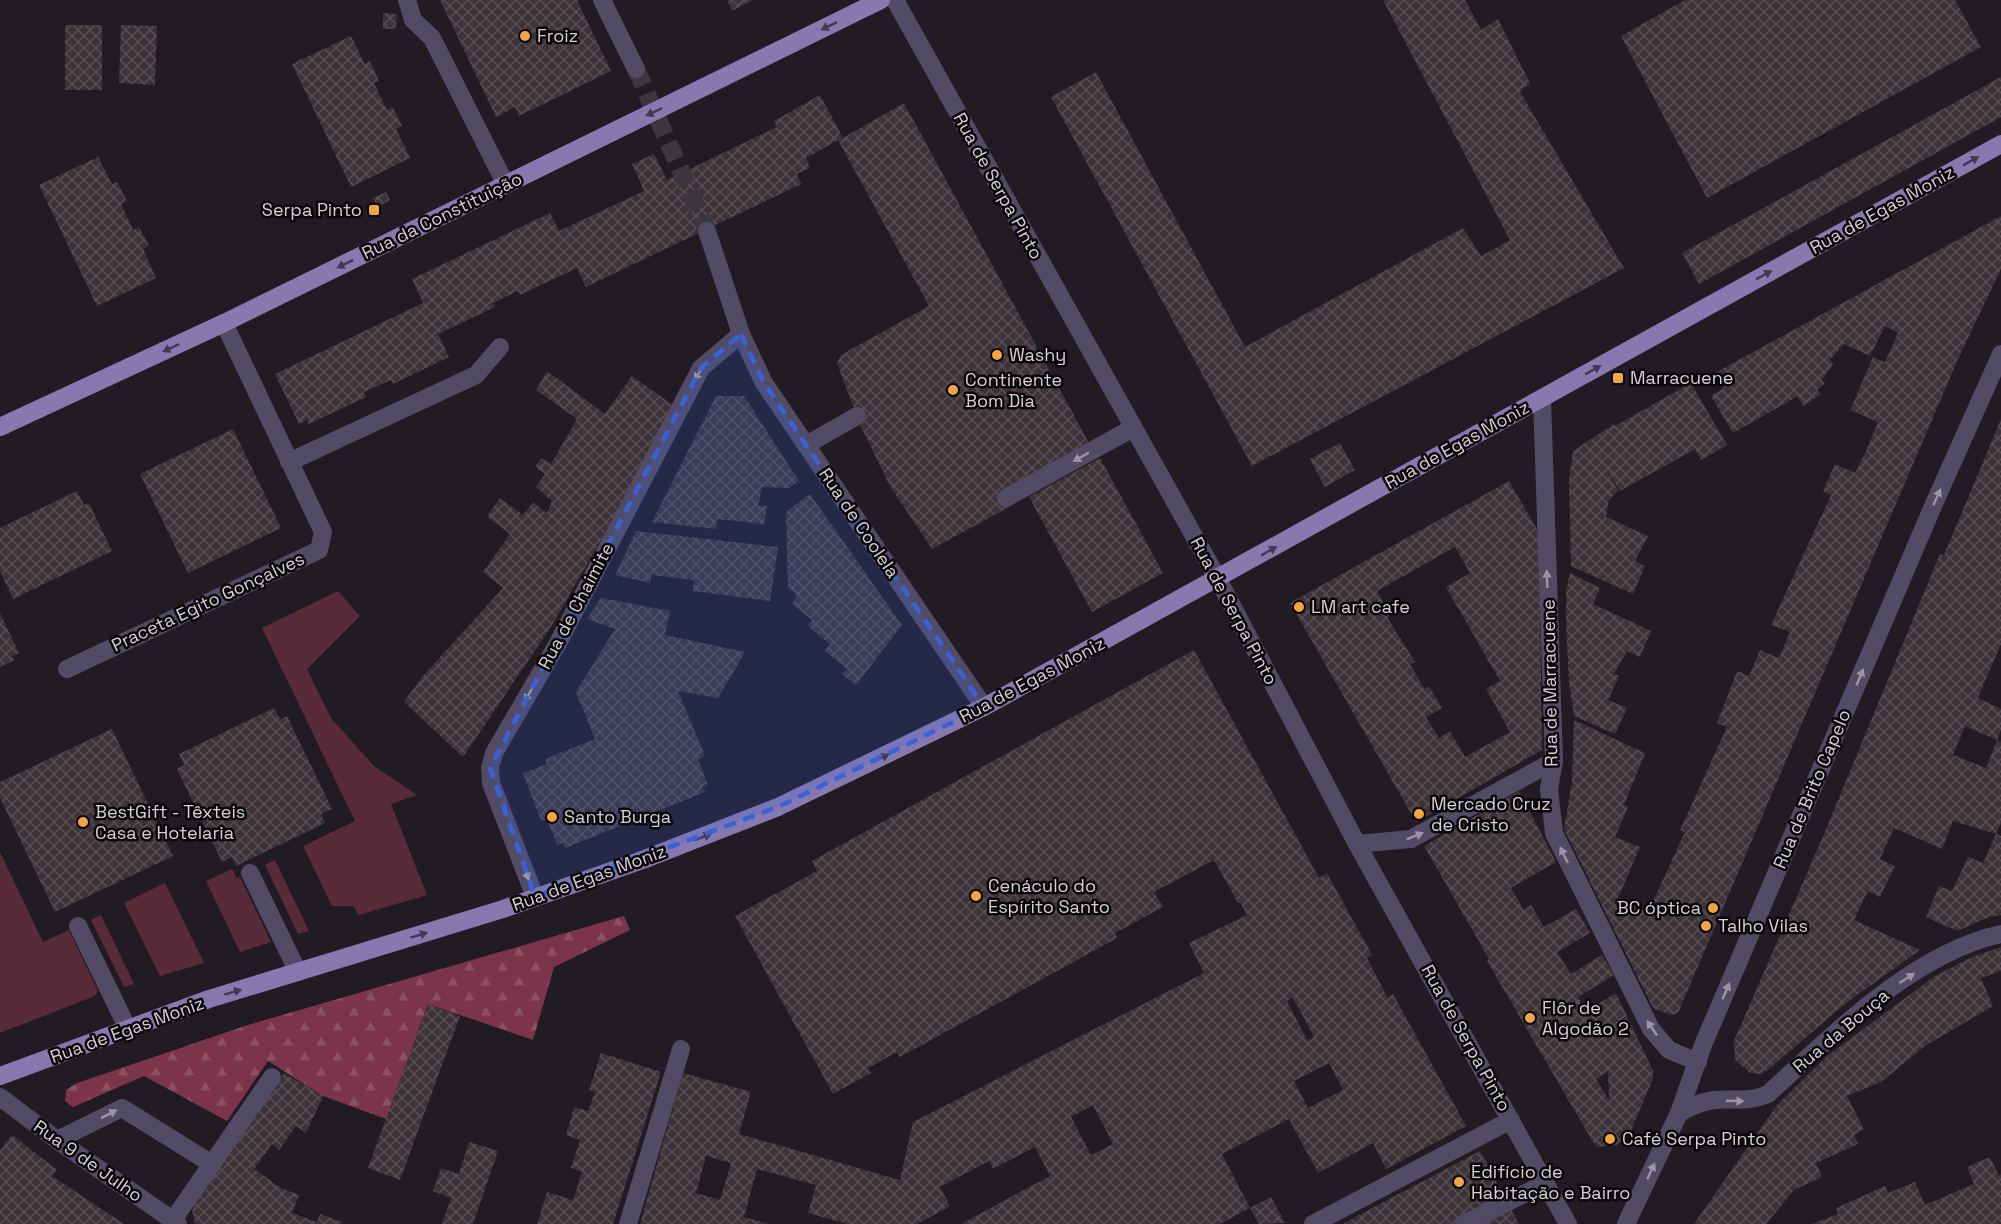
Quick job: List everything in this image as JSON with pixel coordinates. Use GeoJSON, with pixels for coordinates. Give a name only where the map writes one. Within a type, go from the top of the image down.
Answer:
{"type":"FeatureCollection","features":[{"type":"Feature","properties":{"kind":"main road","name":"Rua da Constituição"},"geometry":{"type":"LineString","coordinates":[[0,427],[224,323],[881,0]]}},
{"type":"Feature","properties":{"kind":"main road","name":"Rua de Egas Moniz"},"geometry":{"type":"LineString","coordinates":[[0,1076],[210,999],[535,897],[645,859],[778,807],[984,707],[2001,144]]}},
{"type":"Feature","properties":{"kind":"street"},"geometry":{"type":"LineString","coordinates":[[407,0],[413,20],[432,38],[506,185]]}},
{"type":"Feature","properties":{"kind":"street"},"geometry":{"type":"LineString","coordinates":[[602,0],[636,69]]}},
{"type":"Feature","properties":{"kind":"street","name":"Rua de Serpa Pinto"},"geometry":{"type":"LineString","coordinates":[[895,0],[1218,579],[1357,844],[1568,1224]]}},
{"type":"Feature","properties":{"kind":"street","name":"Rua de Coolela"},"geometry":{"type":"LineString","coordinates":[[707,231],[741,334],[764,383],[984,707]]}},
{"type":"Feature","properties":{"kind":"street","name":"Praceta Egito Gonçalves"},"geometry":{"type":"LineString","coordinates":[[67,669],[319,550],[323,532],[224,323]]}},
{"type":"Feature","properties":{"kind":"street","name":"Rua de Chaimite"},"geometry":{"type":"LineString","coordinates":[[535,897],[491,783],[490,768],[494,753],[558,643],[700,368],[741,334]]}},
{"type":"Feature","properties":{"kind":"street"},"geometry":{"type":"LineString","coordinates":[[289,462],[477,375],[500,347]]}},
{"type":"Feature","properties":{"kind":"street","name":"Rua de Brito Capelo"},"geometry":{"type":"LineString","coordinates":[[1626,1224],[1678,1113],[1933,506],[2001,354]]}},
{"type":"Feature","properties":{"kind":"street","name":"Rua de Marracuene"},"geometry":{"type":"LineString","coordinates":[[1542,398],[1554,761],[1549,789],[1554,833],[1652,1029],[1669,1050],[1698,1062]]}},
{"type":"Feature","properties":{"kind":"street"},"geometry":{"type":"LineString","coordinates":[[806,445],[857,416]]}},
{"type":"Feature","properties":{"kind":"street"},"geometry":{"type":"LineString","coordinates":[[1006,498],[1133,428]]}},
{"type":"Feature","properties":{"kind":"street"},"geometry":{"type":"LineString","coordinates":[[1357,844],[1411,839],[1554,761]]}},
{"type":"Feature","properties":{"kind":"street"},"geometry":{"type":"LineString","coordinates":[[250,873],[298,972]]}},
{"type":"Feature","properties":{"kind":"street"},"geometry":{"type":"LineString","coordinates":[[78,926],[128,1029]]}},
{"type":"Feature","properties":{"kind":"street","name":"Rua da Bouça"},"geometry":{"type":"LineString","coordinates":[[1678,1113],[1700,1102],[1752,1101],[1767,1094],[1876,998],[1945,957],[1986,937],[2001,934]]}},
{"type":"Feature","properties":{"kind":"street"},"geometry":{"type":"LineString","coordinates":[[628,1224],[681,1049]]}},
{"type":"Feature","properties":{"kind":"street"},"geometry":{"type":"LineString","coordinates":[[175,1222],[272,1077]]}},
{"type":"Feature","properties":{"kind":"street","name":"Rua 9 de Julho"},"geometry":{"type":"LineString","coordinates":[[0,1096],[57,1140],[175,1222]]}},
{"type":"Feature","properties":{"kind":"street"},"geometry":{"type":"LineString","coordinates":[[57,1140],[122,1108],[212,1164]]}},
{"type":"Feature","properties":{"kind":"street"},"geometry":{"type":"LineString","coordinates":[[1313,1224],[1511,1120]]}},
{"type":"Feature","properties":{"kind":"street"},"geometry":{"type":"LineString","coordinates":[[1464,1224],[1546,1183]]}},
{"type":"Feature","properties":{"kind":"highlighted area"},"geometry":{"type":"Polygon","coordinates":[[[741,334],[764,383],[984,707],[778,807],[535,897],[490,768],[701,368],[741,334]]]}},
{"type":"Feature","properties":{"kind":"shaded area"},"geometry":{"type":"Polygon","coordinates":[[[338,591],[360,616],[307,669],[331,718],[374,766],[417,795],[391,804],[427,895],[359,915],[353,906],[332,906],[303,846],[355,821],[262,628],[338,591]]]}},
{"type":"Feature","properties":{"kind":"shaded area"},"geometry":{"type":"Polygon","coordinates":[[[0,852],[43,942],[69,930],[98,991],[95,996],[0,1033],[0,852]]]}},
{"type":"Feature","properties":{"kind":"shaded area"},"geometry":{"type":"Polygon","coordinates":[[[275,860],[309,931],[298,934],[265,865],[275,860]]]}},
{"type":"Feature","properties":{"kind":"shaded area"},"geometry":{"type":"Polygon","coordinates":[[[232,869],[237,878],[240,877],[271,942],[240,952],[206,881],[232,869]]]}},
{"type":"Feature","properties":{"kind":"shaded area"},"geometry":{"type":"Polygon","coordinates":[[[165,883],[204,963],[160,976],[124,903],[165,883]]]}},
{"type":"Feature","properties":{"kind":"shaded area"},"geometry":{"type":"Polygon","coordinates":[[[101,915],[134,984],[124,987],[91,920],[101,915]]]}},
{"type":"Feature","properties":{"kind":"green space"},"geometry":{"type":"Polygon","coordinates":[[[624,916],[630,930],[554,967],[533,1040],[428,1004],[386,1119],[323,1096],[268,1061],[227,1121],[144,1076],[73,1107],[65,1101],[66,1090],[77,1083],[248,1025],[624,916]]]}},
{"type":"Feature","properties":{"kind":"building","name":"Froiz"},"geometry":{"type":"Polygon","coordinates":[[[440,0],[577,0],[611,71],[519,116],[515,107],[496,117],[440,0]]]}},
{"type":"Feature","properties":{"kind":"building"},"geometry":{"type":"Polygon","coordinates":[[[727,0],[753,0],[732,11],[727,0]]]}},
{"type":"Feature","properties":{"kind":"building"},"geometry":{"type":"Polygon","coordinates":[[[1383,0],[1465,0],[1481,30],[1498,19],[1530,83],[1520,92],[1624,268],[1252,466],[1051,97],[1096,72],[1245,347],[1463,228],[1481,256],[1510,240],[1383,0]]]}},
{"type":"Feature","properties":{"kind":"building"},"geometry":{"type":"Polygon","coordinates":[[[1685,0],[1955,0],[1981,47],[1707,198],[1621,36],[1685,0]]]}},
{"type":"Feature","properties":{"kind":"building"},"geometry":{"type":"Polygon","coordinates":[[[383,13],[397,14],[396,29],[383,29],[383,13]]]}},
{"type":"Feature","properties":{"kind":"building"},"geometry":{"type":"Polygon","coordinates":[[[65,25],[102,25],[102,90],[65,90],[65,25]]]}},
{"type":"Feature","properties":{"kind":"building"},"geometry":{"type":"Polygon","coordinates":[[[121,25],[157,26],[155,85],[119,83],[121,25]]]}},
{"type":"Feature","properties":{"kind":"building"},"geometry":{"type":"Polygon","coordinates":[[[351,36],[365,64],[370,61],[379,81],[374,83],[387,110],[393,107],[402,126],[396,129],[410,158],[351,187],[292,64],[351,36]]]}},
{"type":"Feature","properties":{"kind":"building"},"geometry":{"type":"Polygon","coordinates":[[[2001,77],[2001,117],[1699,284],[1682,253],[2001,77]]]}},
{"type":"Feature","properties":{"kind":"building"},"geometry":{"type":"Polygon","coordinates":[[[820,95],[843,138],[904,103],[1089,443],[1002,491],[1011,506],[932,549],[890,486],[861,427],[837,363],[841,355],[929,306],[838,140],[806,158],[810,168],[797,174],[801,184],[586,287],[577,268],[520,295],[518,291],[493,303],[495,307],[438,334],[449,357],[393,384],[391,380],[364,392],[366,397],[309,424],[307,420],[299,424],[275,374],[423,303],[412,279],[550,213],[559,231],[644,191],[632,164],[654,154],[667,180],[777,127],[774,121],[820,95]]]}},
{"type":"Feature","properties":{"kind":"building"},"geometry":{"type":"Polygon","coordinates":[[[98,157],[112,184],[117,182],[127,201],[121,204],[133,230],[139,227],[149,246],[143,249],[156,278],[97,306],[39,185],[98,157]]]}},
{"type":"Feature","properties":{"kind":"building"},"geometry":{"type":"Polygon","coordinates":[[[386,192],[390,200],[378,207],[373,198],[386,192]]]}},
{"type":"Feature","properties":{"kind":"building"},"geometry":{"type":"Polygon","coordinates":[[[2001,216],[2001,269],[1958,359],[1678,1013],[1671,1015],[1653,1008],[1564,829],[1572,781],[1574,720],[1645,753],[1624,805],[1628,807],[1615,837],[1640,847],[1618,898],[1648,912],[1685,832],[1680,830],[1727,727],[1717,723],[1737,671],[1749,676],[1760,650],[1779,658],[1790,632],[1771,625],[1831,495],[1823,491],[1835,464],[1855,473],[1867,449],[1878,422],[1850,410],[1873,357],[1885,362],[1898,333],[1885,326],[1870,356],[1844,344],[1830,360],[1833,364],[1822,380],[1825,383],[1817,390],[1821,394],[1803,406],[1798,396],[1733,433],[1711,396],[1724,388],[1715,373],[2001,216]]]}},
{"type":"Feature","properties":{"kind":"building"},"geometry":{"type":"Polygon","coordinates":[[[547,371],[605,414],[632,376],[673,405],[617,512],[551,627],[463,757],[404,702],[422,677],[503,588],[483,572],[510,534],[487,516],[500,498],[523,515],[533,502],[547,513],[552,501],[536,487],[545,474],[535,467],[541,458],[551,464],[577,419],[536,390],[547,371]]]}},
{"type":"Feature","properties":{"kind":"building"},"geometry":{"type":"Polygon","coordinates":[[[1691,383],[1727,445],[1701,460],[1695,449],[1620,491],[1605,467],[1618,491],[1609,500],[1606,517],[1648,536],[1635,561],[1645,566],[1633,594],[1571,566],[1569,479],[1573,451],[1614,424],[1615,426],[1691,383]]]}},
{"type":"Feature","properties":{"kind":"building"},"geometry":{"type":"Polygon","coordinates":[[[716,396],[744,396],[799,481],[789,488],[762,487],[758,506],[767,506],[764,524],[717,519],[716,529],[652,522],[716,396]]]}},
{"type":"Feature","properties":{"kind":"building"},"geometry":{"type":"Polygon","coordinates":[[[2001,419],[2001,644],[1978,698],[2001,709],[2001,730],[1997,740],[2001,742],[2001,823],[1996,834],[1953,821],[1942,849],[1894,828],[1880,859],[1895,866],[1880,897],[1868,891],[1854,920],[1920,950],[1846,1003],[1769,1069],[1761,1074],[1750,1073],[1735,1060],[1734,1041],[1824,834],[1940,554],[1944,555],[2001,419]],[[1965,726],[1953,755],[1986,768],[1997,740],[1965,726]]]}},
{"type":"Feature","properties":{"kind":"building"},"geometry":{"type":"Polygon","coordinates":[[[233,429],[281,528],[188,573],[140,474],[233,429]]]}},
{"type":"Feature","properties":{"kind":"building"},"geometry":{"type":"Polygon","coordinates":[[[1340,443],[1355,470],[1325,487],[1310,459],[1340,443]]]}},
{"type":"Feature","properties":{"kind":"building"},"geometry":{"type":"Polygon","coordinates":[[[1100,458],[1163,573],[1092,612],[1029,497],[1100,458]]]}},
{"type":"Feature","properties":{"kind":"building"},"geometry":{"type":"Polygon","coordinates":[[[1509,481],[1539,533],[1542,750],[1416,822],[1290,603],[1509,481]],[[1455,547],[1377,591],[1390,615],[1387,617],[1415,662],[1410,664],[1424,689],[1429,686],[1442,708],[1426,717],[1439,738],[1450,731],[1465,757],[1510,732],[1486,689],[1500,681],[1446,587],[1470,573],[1455,547]]]}},
{"type":"Feature","properties":{"kind":"building"},"geometry":{"type":"Polygon","coordinates":[[[77,491],[84,505],[89,503],[112,551],[13,599],[0,571],[0,528],[77,491]]]}},
{"type":"Feature","properties":{"kind":"building"},"geometry":{"type":"Polygon","coordinates":[[[810,494],[902,625],[856,685],[842,674],[847,669],[825,651],[830,644],[808,626],[812,620],[792,604],[797,595],[788,587],[786,512],[810,494]]]}},
{"type":"Feature","properties":{"kind":"building"},"geometry":{"type":"Polygon","coordinates":[[[636,531],[778,547],[770,601],[693,591],[694,580],[652,575],[650,583],[615,575],[636,531]]]}},
{"type":"Feature","properties":{"kind":"building"},"geometry":{"type":"Polygon","coordinates":[[[1570,573],[1600,588],[1593,604],[1651,631],[1640,657],[1627,651],[1614,674],[1619,676],[1608,700],[1627,708],[1615,734],[1574,716],[1569,681],[1566,624],[1566,591],[1570,573]]]}},
{"type":"Feature","properties":{"kind":"building"},"geometry":{"type":"Polygon","coordinates":[[[601,598],[670,611],[665,635],[745,652],[718,698],[678,691],[705,756],[698,759],[708,785],[702,787],[705,792],[565,848],[563,843],[557,845],[547,819],[541,821],[523,773],[547,764],[545,759],[595,739],[576,692],[615,629],[587,619],[601,598]]]}},
{"type":"Feature","properties":{"kind":"building"},"geometry":{"type":"Polygon","coordinates":[[[0,613],[19,653],[12,656],[14,660],[0,667],[0,613]]]}},
{"type":"Feature","properties":{"kind":"building"},"geometry":{"type":"Polygon","coordinates":[[[1194,650],[1319,878],[1327,873],[1372,955],[1367,958],[1388,998],[1393,994],[1466,1126],[1386,1169],[1373,1143],[1318,1173],[1289,1119],[1222,1154],[1250,1208],[1220,1224],[961,1224],[1050,1176],[1035,1147],[993,1169],[989,1161],[940,1187],[950,1206],[917,1224],[848,1224],[808,1213],[816,1185],[757,1169],[744,1217],[768,1224],[640,1224],[683,1073],[751,1092],[739,1134],[900,1180],[913,1122],[1204,973],[1189,943],[1247,915],[1214,860],[1154,892],[1163,907],[1115,933],[1117,938],[900,1057],[897,1052],[868,1068],[871,1073],[833,1094],[735,916],[817,871],[812,861],[1194,650]],[[1293,998],[1287,1001],[1307,1040],[1314,1037],[1293,998]],[[1329,1063],[1294,1081],[1308,1108],[1343,1090],[1329,1063]],[[1093,1105],[1071,1117],[1091,1155],[1113,1144],[1093,1105]],[[706,1156],[696,1193],[720,1200],[731,1163],[706,1156]]]}},
{"type":"Feature","properties":{"kind":"building"},"geometry":{"type":"Polygon","coordinates":[[[274,708],[280,719],[287,716],[332,809],[321,814],[325,823],[236,866],[232,857],[222,862],[177,769],[184,765],[179,754],[274,708]]]}},
{"type":"Feature","properties":{"kind":"building"},"geometry":{"type":"Polygon","coordinates":[[[112,729],[173,856],[55,912],[0,798],[0,782],[112,729]]]}},
{"type":"Feature","properties":{"kind":"building"},"geometry":{"type":"Polygon","coordinates":[[[1519,791],[1556,862],[1511,888],[1524,910],[1531,905],[1544,927],[1576,909],[1590,933],[1557,952],[1571,974],[1602,955],[1614,975],[1578,997],[1586,1011],[1616,993],[1653,1071],[1652,1081],[1629,1135],[1617,1145],[1598,1147],[1593,1142],[1487,961],[1489,959],[1424,846],[1519,791]],[[1608,1071],[1596,1079],[1609,1100],[1608,1071]]]}},
{"type":"Feature","properties":{"kind":"building"},"geometry":{"type":"Polygon","coordinates":[[[1996,834],[2001,836],[2001,915],[1989,917],[1957,931],[1926,917],[1939,886],[1952,891],[1968,857],[1983,863],[1996,834]]]}},
{"type":"Feature","properties":{"kind":"building"},"geometry":{"type":"Polygon","coordinates":[[[2001,947],[2001,971],[1981,978],[1993,1006],[1925,1046],[1881,1082],[1847,1096],[1864,1129],[1854,1135],[1858,1144],[1816,1163],[1822,1177],[1794,1190],[1766,1224],[1694,1224],[1777,1105],[1827,1056],[1935,976],[1972,957],[2001,947]]]}},
{"type":"Feature","properties":{"kind":"building"},"geometry":{"type":"Polygon","coordinates":[[[428,1004],[460,1016],[400,1180],[368,1168],[428,1004]]]}},
{"type":"Feature","properties":{"kind":"building"},"geometry":{"type":"Polygon","coordinates":[[[601,1053],[661,1072],[613,1224],[537,1224],[547,1192],[573,1200],[582,1172],[571,1168],[580,1140],[566,1135],[574,1107],[588,1111],[595,1092],[589,1090],[601,1053]]]}},
{"type":"Feature","properties":{"kind":"building"},"geometry":{"type":"Polygon","coordinates":[[[284,1073],[323,1096],[306,1133],[296,1126],[279,1150],[272,1144],[254,1169],[281,1188],[299,1195],[292,1213],[317,1222],[320,1214],[342,1222],[342,1224],[195,1224],[192,1210],[196,1199],[284,1073]]]}},
{"type":"Feature","properties":{"kind":"building"},"geometry":{"type":"Polygon","coordinates":[[[12,1135],[57,1170],[52,1176],[124,1224],[0,1224],[0,1150],[12,1135]]]}},
{"type":"Feature","properties":{"kind":"building"},"geometry":{"type":"Polygon","coordinates":[[[469,1142],[498,1151],[473,1224],[442,1224],[451,1198],[433,1191],[441,1168],[459,1174],[469,1142]]]}},
{"type":"Feature","properties":{"kind":"building","name":"Edifício de Habitação e Bairro"},"geometry":{"type":"Polygon","coordinates":[[[1480,1151],[1519,1224],[1343,1224],[1391,1198],[1480,1151]]]}},
{"type":"Feature","properties":{"kind":"building"},"geometry":{"type":"Polygon","coordinates":[[[1990,1157],[1999,1176],[2001,1174],[2001,1223],[1812,1224],[1838,1214],[1836,1208],[1885,1186],[1888,1193],[1915,1182],[1925,1205],[1974,1184],[1967,1167],[1990,1157]]]}},
{"type":"Feature","properties":{"kind":"building"},"geometry":{"type":"Polygon","coordinates":[[[1271,1197],[1285,1223],[1259,1224],[1250,1208],[1271,1197]]]}},
{"type":"Feature","properties":{"kind":"tunnel"},"geometry":{"type":"LineString","coordinates":[[636,69],[707,231]]}},
{"type":"Feature","properties":{"kind":"place","name":"Froiz"},"geometry":{"type":"Point","coordinates":[525,36]}},
{"type":"Feature","properties":{"kind":"place","name":"Serpa Pinto"},"geometry":{"type":"Point","coordinates":[374,210]}},
{"type":"Feature","properties":{"kind":"place","name":"Washy"},"geometry":{"type":"Point","coordinates":[997,355]}},
{"type":"Feature","properties":{"kind":"place","name":"Marracuene"},"geometry":{"type":"Point","coordinates":[1618,378]}},
{"type":"Feature","properties":{"kind":"place","name":"Continente Bom Dia"},"geometry":{"type":"Point","coordinates":[953,390]}},
{"type":"Feature","properties":{"kind":"place","name":"LM art cafe"},"geometry":{"type":"Point","coordinates":[1299,607]}},
{"type":"Feature","properties":{"kind":"place","name":"Mercado Cruz de Cristo"},"geometry":{"type":"Point","coordinates":[1419,814]}},
{"type":"Feature","properties":{"kind":"place","name":"Santo Burga"},"geometry":{"type":"Point","coordinates":[552,817]}},
{"type":"Feature","properties":{"kind":"place","name":"BestGift - Têxteis Casa e Hotelaria"},"geometry":{"type":"Point","coordinates":[83,822]}},
{"type":"Feature","properties":{"kind":"place","name":"Cenáculo do Espírito Santo"},"geometry":{"type":"Point","coordinates":[976,896]}},
{"type":"Feature","properties":{"kind":"place","name":"BC óptica"},"geometry":{"type":"Point","coordinates":[1713,908]}},
{"type":"Feature","properties":{"kind":"place","name":"Talho Vilas"},"geometry":{"type":"Point","coordinates":[1706,926]}},
{"type":"Feature","properties":{"kind":"place","name":"Flôr de Algodão 2"},"geometry":{"type":"Point","coordinates":[1530,1018]}},
{"type":"Feature","properties":{"kind":"place","name":"Café Serpa Pinto"},"geometry":{"type":"Point","coordinates":[1610,1139]}},
{"type":"Feature","properties":{"kind":"place","name":"Edifício de Habitação e Bairro"},"geometry":{"type":"Point","coordinates":[1459,1182]}}]}
